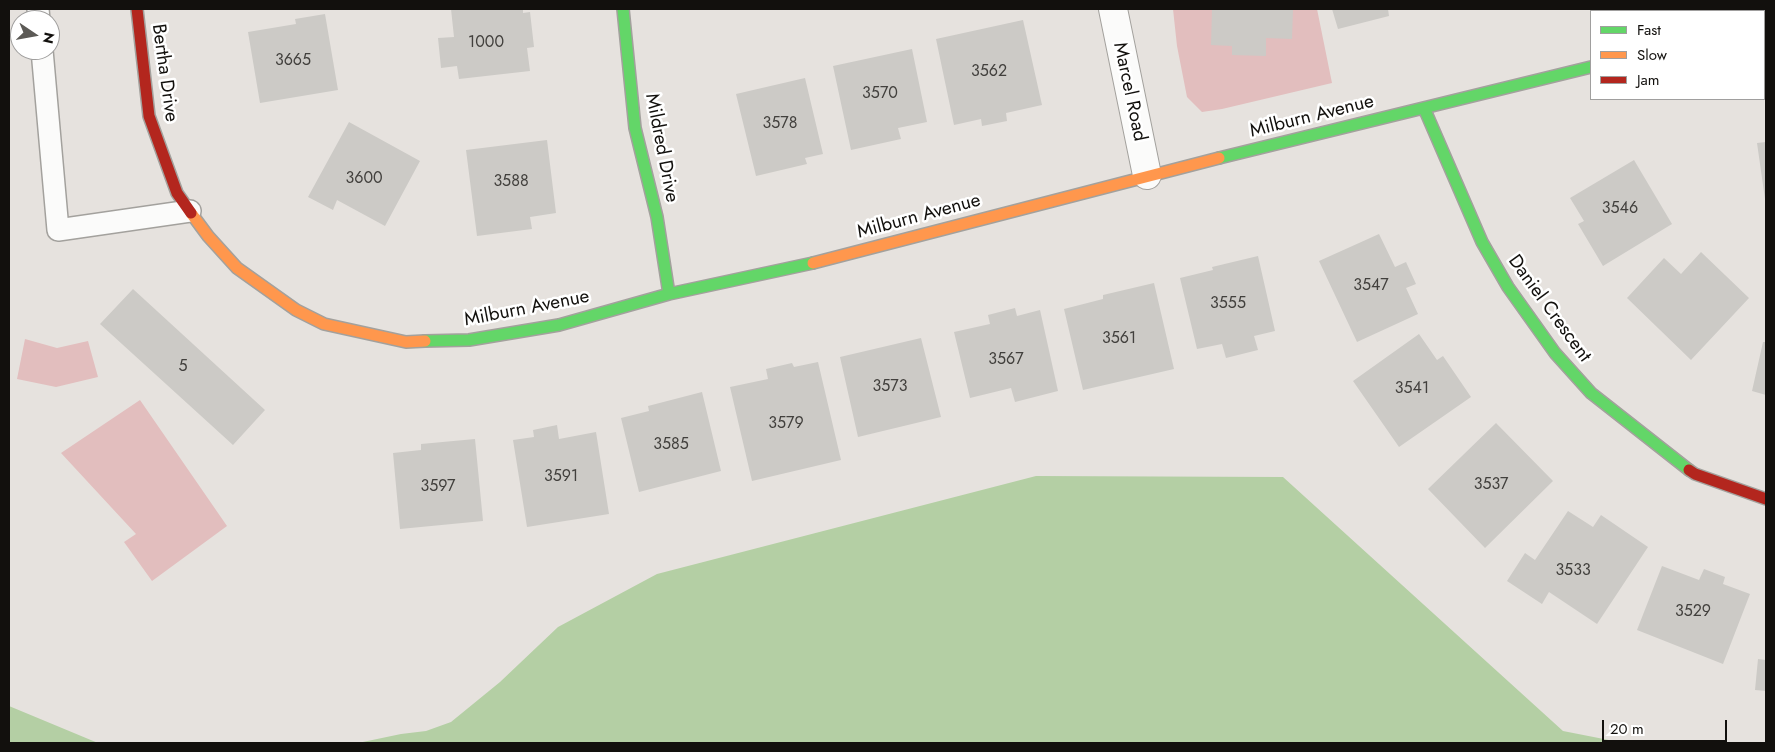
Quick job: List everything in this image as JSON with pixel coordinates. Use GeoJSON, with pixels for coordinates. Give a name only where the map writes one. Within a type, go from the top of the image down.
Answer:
{"type":"FeatureCollection","features":[{"type":"Feature","properties":{"kind":"main road","name":"Bertha Drive"},"geometry":{"type":"LineString","coordinates":[[137,9],[149,116],[177,192],[208,236],[236,268],[261,286]]}},
{"type":"Feature","properties":{"kind":"main road","name":"Mildred Drive"},"geometry":{"type":"LineString","coordinates":[[622,9],[635,128],[657,217],[669,294]]}},
{"type":"Feature","properties":{"kind":"main road","name":"Milburn Avenue"},"geometry":{"type":"LineString","coordinates":[[261,286],[296,310],[324,324],[406,342],[469,340],[559,325],[669,294],[813,263],[1148,175],[1590,67]]}},
{"type":"Feature","properties":{"kind":"main road","name":"Daniel Crescent"},"geometry":{"type":"LineString","coordinates":[[1424,108],[1482,242],[1508,287],[1555,354],[1592,393],[1695,474],[1766,499]]}},
{"type":"Feature","properties":{"kind":"street","name":"Marcel Road"},"geometry":{"type":"LineString","coordinates":[[1112,9],[1148,175]]}},
{"type":"Feature","properties":{"kind":"lane"},"geometry":{"type":"LineString","coordinates":[[43,60],[58,230],[190,211]]}},
{"type":"Feature","properties":{"kind":"shaded area"},"geometry":{"type":"Polygon","coordinates":[[[1173,9],[1317,9],[1332,83],[1202,112],[1187,97],[1177,46],[1173,9]]]}},
{"type":"Feature","properties":{"kind":"shaded area"},"geometry":{"type":"Polygon","coordinates":[[[25,339],[57,348],[88,341],[98,377],[56,387],[17,379],[25,339]]]}},
{"type":"Feature","properties":{"kind":"shaded area"},"geometry":{"type":"Polygon","coordinates":[[[140,400],[227,526],[152,581],[124,542],[136,534],[61,453],[140,400]]]}},
{"type":"Feature","properties":{"kind":"shaded area"},"geometry":{"type":"Polygon","coordinates":[[[1036,476],[1283,477],[1563,731],[1624,743],[358,743],[426,731],[451,722],[500,682],[558,627],[657,574],[1036,476]]]}},
{"type":"Feature","properties":{"kind":"shaded area"},"geometry":{"type":"Polygon","coordinates":[[[9,706],[98,743],[9,743],[9,706]]]}},
{"type":"Feature","properties":{"kind":"building"},"geometry":{"type":"Polygon","coordinates":[[[451,9],[523,9],[523,13],[530,12],[534,47],[527,48],[530,71],[459,79],[457,66],[441,68],[438,38],[454,37],[451,9]]]}},
{"type":"Feature","properties":{"kind":"building"},"geometry":{"type":"Polygon","coordinates":[[[1212,9],[1293,9],[1292,39],[1266,38],[1266,56],[1232,55],[1232,46],[1211,45],[1212,9]]]}},
{"type":"Feature","properties":{"kind":"building"},"geometry":{"type":"Polygon","coordinates":[[[1332,9],[1388,9],[1389,16],[1338,29],[1332,9]]]}},
{"type":"Feature","properties":{"kind":"building"},"geometry":{"type":"Polygon","coordinates":[[[325,14],[338,90],[260,103],[248,32],[296,24],[295,19],[325,14]]]}},
{"type":"Feature","properties":{"kind":"building"},"geometry":{"type":"Polygon","coordinates":[[[1023,20],[1042,105],[1006,113],[1007,121],[982,126],[981,119],[954,125],[936,39],[1023,20]]]}},
{"type":"Feature","properties":{"kind":"building"},"geometry":{"type":"Polygon","coordinates":[[[912,49],[927,122],[898,128],[901,139],[851,150],[833,66],[912,49]]]}},
{"type":"Feature","properties":{"kind":"building"},"geometry":{"type":"Polygon","coordinates":[[[805,78],[823,154],[805,158],[807,164],[756,176],[736,94],[805,78]]]}},
{"type":"Feature","properties":{"kind":"building"},"geometry":{"type":"Polygon","coordinates":[[[349,122],[420,161],[385,226],[337,200],[333,210],[308,197],[349,122]]]}},
{"type":"Feature","properties":{"kind":"building"},"geometry":{"type":"Polygon","coordinates":[[[547,140],[556,213],[530,217],[532,229],[477,236],[466,150],[547,140]]]}},
{"type":"Feature","properties":{"kind":"building"},"geometry":{"type":"Polygon","coordinates":[[[1766,142],[1766,199],[1765,199],[1757,143],[1766,142]]]}},
{"type":"Feature","properties":{"kind":"building"},"geometry":{"type":"Polygon","coordinates":[[[1634,160],[1672,224],[1603,266],[1578,224],[1584,221],[1570,198],[1634,160]]]}},
{"type":"Feature","properties":{"kind":"building"},"geometry":{"type":"Polygon","coordinates":[[[1379,234],[1395,267],[1406,262],[1416,284],[1406,288],[1418,314],[1357,342],[1319,261],[1379,234]]]}},
{"type":"Feature","properties":{"kind":"building"},"geometry":{"type":"Polygon","coordinates":[[[1701,252],[1749,298],[1691,360],[1627,298],[1664,258],[1681,274],[1701,252]]]}},
{"type":"Feature","properties":{"kind":"building"},"geometry":{"type":"Polygon","coordinates":[[[1258,256],[1275,331],[1254,336],[1258,350],[1226,358],[1222,344],[1197,349],[1180,278],[1213,270],[1212,267],[1258,256]]]}},
{"type":"Feature","properties":{"kind":"building"},"geometry":{"type":"Polygon","coordinates":[[[1154,283],[1174,369],[1083,390],[1064,309],[1103,299],[1103,295],[1154,283]]]}},
{"type":"Feature","properties":{"kind":"building"},"geometry":{"type":"Polygon","coordinates":[[[133,289],[265,410],[233,445],[100,324],[133,289]]]}},
{"type":"Feature","properties":{"kind":"building"},"geometry":{"type":"Polygon","coordinates":[[[1015,308],[1017,316],[1040,310],[1058,391],[1015,402],[1011,388],[970,398],[954,332],[990,324],[988,315],[1015,308]]]}},
{"type":"Feature","properties":{"kind":"building"},"geometry":{"type":"Polygon","coordinates":[[[1419,334],[1437,360],[1443,356],[1471,397],[1399,447],[1353,381],[1419,334]]]}},
{"type":"Feature","properties":{"kind":"building"},"geometry":{"type":"Polygon","coordinates":[[[921,338],[941,417],[858,437],[840,357],[921,338]]]}},
{"type":"Feature","properties":{"kind":"building"},"geometry":{"type":"Polygon","coordinates":[[[1763,342],[1766,342],[1766,395],[1752,391],[1763,342]]]}},
{"type":"Feature","properties":{"kind":"building"},"geometry":{"type":"Polygon","coordinates":[[[818,362],[841,460],[752,481],[730,387],[768,379],[766,369],[792,363],[794,367],[818,362]]]}},
{"type":"Feature","properties":{"kind":"building"},"geometry":{"type":"Polygon","coordinates":[[[702,392],[721,471],[639,492],[621,418],[649,411],[648,406],[702,392]]]}},
{"type":"Feature","properties":{"kind":"building"},"geometry":{"type":"Polygon","coordinates":[[[1496,423],[1553,481],[1485,548],[1428,489],[1496,423]]]}},
{"type":"Feature","properties":{"kind":"building"},"geometry":{"type":"Polygon","coordinates":[[[557,425],[559,439],[596,432],[609,514],[527,527],[513,440],[534,437],[533,430],[557,425]]]}},
{"type":"Feature","properties":{"kind":"building"},"geometry":{"type":"Polygon","coordinates":[[[475,439],[483,521],[400,529],[393,453],[421,450],[421,444],[475,439]]]}},
{"type":"Feature","properties":{"kind":"building"},"geometry":{"type":"Polygon","coordinates":[[[1568,511],[1593,527],[1601,515],[1648,547],[1597,624],[1549,592],[1542,604],[1507,581],[1525,553],[1535,560],[1568,511]]]}},
{"type":"Feature","properties":{"kind":"building"},"geometry":{"type":"Polygon","coordinates":[[[1662,566],[1699,580],[1704,569],[1725,577],[1723,584],[1750,594],[1723,664],[1637,630],[1662,566]]]}},
{"type":"Feature","properties":{"kind":"building"},"geometry":{"type":"Polygon","coordinates":[[[1758,659],[1766,660],[1766,691],[1755,690],[1758,659]]]}},
{"type":"Feature","properties":{"kind":"traffic: fast"},"geometry":{"type":"LineString","coordinates":[[623,9],[635,128],[657,217],[669,294]]}},
{"type":"Feature","properties":{"kind":"traffic: fast"},"geometry":{"type":"LineString","coordinates":[[1219,158],[1590,67]]}},
{"type":"Feature","properties":{"kind":"traffic: fast"},"geometry":{"type":"LineString","coordinates":[[1424,108],[1482,242],[1508,287],[1555,353],[1591,393],[1689,470]]}},
{"type":"Feature","properties":{"kind":"traffic: fast"},"geometry":{"type":"LineString","coordinates":[[425,341],[469,340],[559,325],[669,294],[813,263]]}},
{"type":"Feature","properties":{"kind":"traffic: slow"},"geometry":{"type":"LineString","coordinates":[[813,263],[1219,158]]}},
{"type":"Feature","properties":{"kind":"traffic: slow"},"geometry":{"type":"LineString","coordinates":[[191,213],[208,236],[237,268],[296,310],[324,324],[406,342],[425,341]]}},
{"type":"Feature","properties":{"kind":"traffic: jam"},"geometry":{"type":"LineString","coordinates":[[137,9],[149,116],[177,193],[191,213]]}},
{"type":"Feature","properties":{"kind":"traffic: jam"},"geometry":{"type":"LineString","coordinates":[[1689,470],[1695,474],[1766,499]]}}]}
